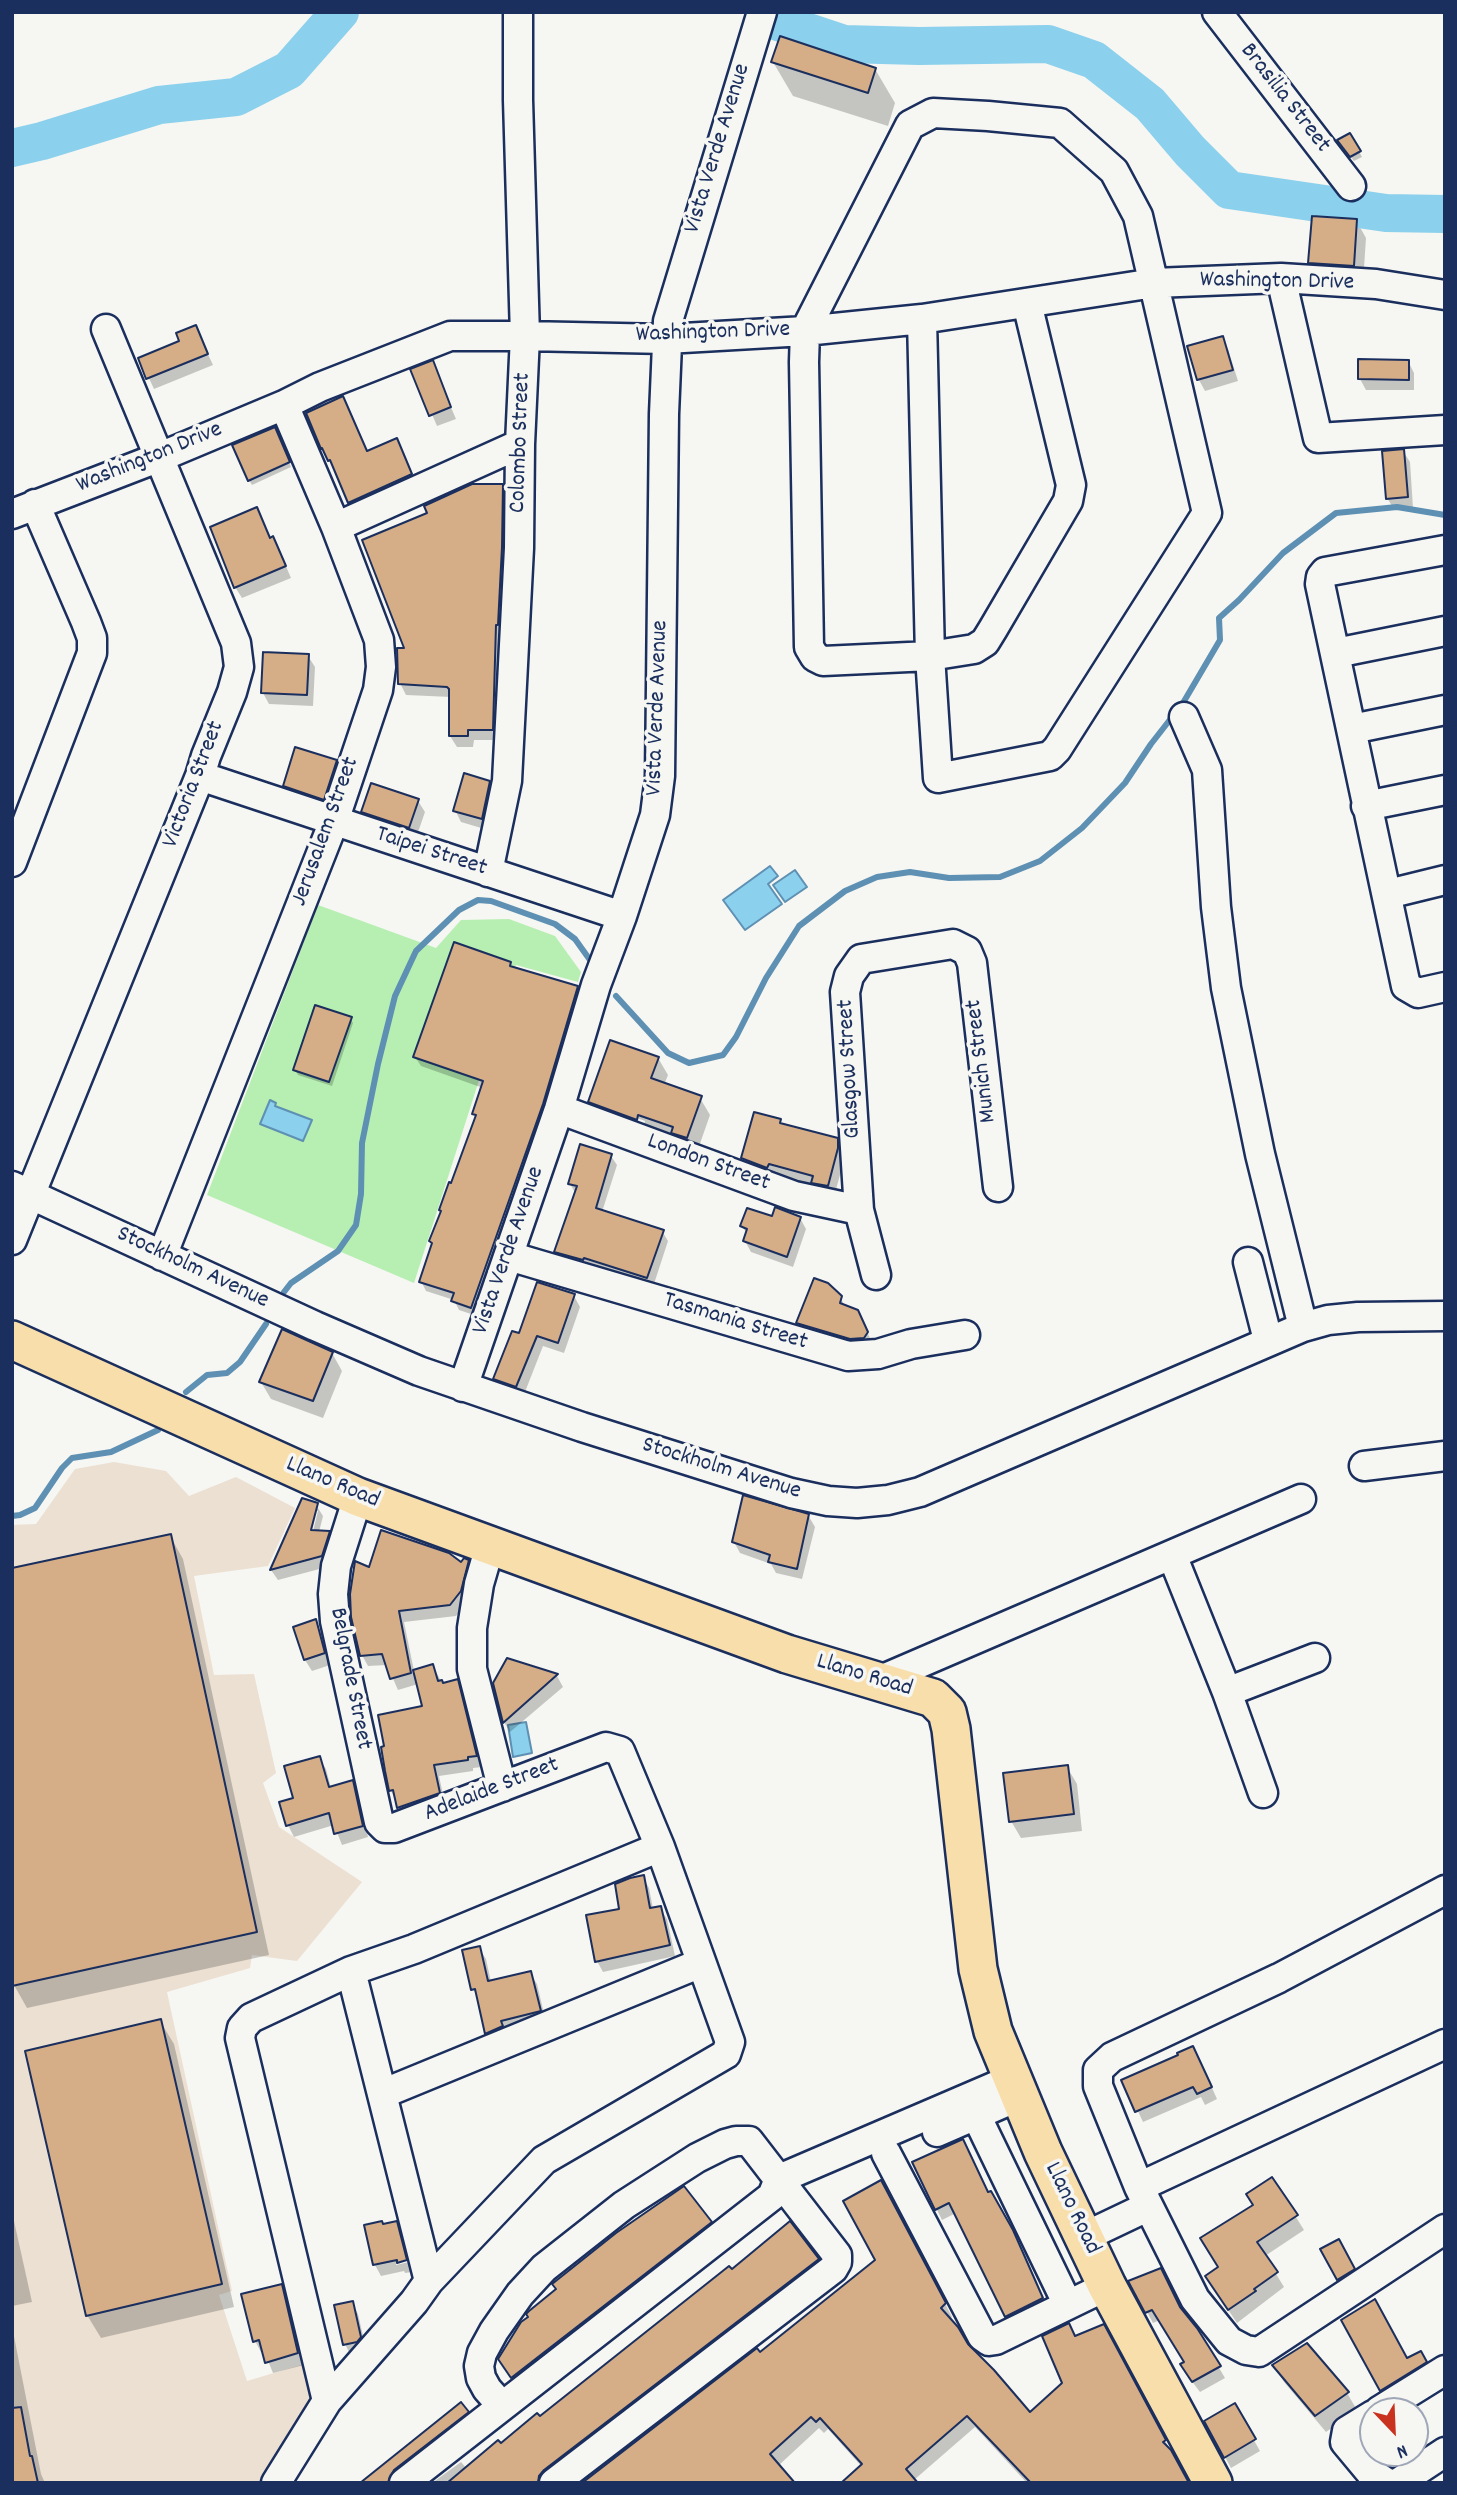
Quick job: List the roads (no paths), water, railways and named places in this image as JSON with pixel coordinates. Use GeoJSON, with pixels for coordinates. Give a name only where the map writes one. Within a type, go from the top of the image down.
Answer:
{"type":"FeatureCollection","features":[{"type":"Feature","properties":{"kind":"main road","name":"Llano Road"},"geometry":{"type":"LineString","coordinates":[[12,1340],[358,1497],[787,1654],[933,1698],[947,1712],[955,1760],[978,1969],[993,2031],[1015,2088],[1107,2286],[1213,2483]]}},
{"type":"Feature","properties":{"kind":"street","name":"Colombo Street"},"geometry":{"type":"LineString","coordinates":[[488,872],[508,781],[519,548],[525,336],[518,12]]}},
{"type":"Feature","properties":{"kind":"street","name":"Vista Verde Avenue"},"geometry":{"type":"LineString","coordinates":[[463,1387],[559,1109],[596,985],[655,815],[660,776],[666,339],[672,303],[762,12]]}},
{"type":"Feature","properties":{"kind":"street","name":"Brasilia Street"},"geometry":{"type":"LineString","coordinates":[[1217,12],[1351,186]]}},
{"type":"Feature","properties":{"kind":"street"},"geometry":{"type":"LineString","coordinates":[[922,320],[930,656],[938,778],[1050,756],[1057,750],[1207,513],[1138,216],[1114,171],[1060,123],[933,113],[910,125],[805,331],[810,648],[815,657],[823,661],[930,656],[974,649],[985,642],[1068,501],[1071,485],[1027,303]]}},
{"type":"Feature","properties":{"kind":"street","name":"Washington Drive"},"geometry":{"type":"LineString","coordinates":[[24,509],[160,457],[320,387],[450,336],[666,339],[805,331],[922,320],[1154,283],[1281,278],[1376,285],[1445,295]]}},
{"type":"Feature","properties":{"kind":"street"},"geometry":{"type":"LineString","coordinates":[[1281,278],[1318,438],[1445,430]]}},
{"type":"Feature","properties":{"kind":"street","name":"Victoria Street"},"geometry":{"type":"LineString","coordinates":[[12,1240],[21,1190],[200,776],[239,667],[236,643],[106,329]]}},
{"type":"Feature","properties":{"kind":"street","name":"Jerusalem Street"},"geometry":{"type":"LineString","coordinates":[[162,1255],[334,821],[378,691],[381,667],[379,640],[336,527],[284,405]]}},
{"type":"Feature","properties":{"kind":"street"},"geometry":{"type":"LineString","coordinates":[[336,527],[520,444]]}},
{"type":"Feature","properties":{"kind":"street"},"geometry":{"type":"LineString","coordinates":[[12,862],[92,653],[92,638],[86,622],[24,509]]}},
{"type":"Feature","properties":{"kind":"street"},"geometry":{"type":"LineString","coordinates":[[1445,550],[1325,572],[1320,584],[1406,986],[1418,993],[1445,987]]}},
{"type":"Feature","properties":{"kind":"street"},"geometry":{"type":"LineString","coordinates":[[1336,653],[1445,631]]}},
{"type":"Feature","properties":{"kind":"street"},"geometry":{"type":"LineString","coordinates":[[1352,729],[1445,710]]}},
{"type":"Feature","properties":{"kind":"street"},"geometry":{"type":"LineString","coordinates":[[1184,718],[1207,770],[1216,907],[1226,988],[1260,1154],[1303,1327]]}},
{"type":"Feature","properties":{"kind":"street","name":"Taipei Street"},"geometry":{"type":"LineString","coordinates":[[200,776],[622,916]]}},
{"type":"Feature","properties":{"kind":"street"},"geometry":{"type":"LineString","coordinates":[[1366,806],[1445,790]]}},
{"type":"Feature","properties":{"kind":"street"},"geometry":{"type":"LineString","coordinates":[[1388,894],[1445,880]]}},
{"type":"Feature","properties":{"kind":"street","name":"Munich Street"},"geometry":{"type":"LineString","coordinates":[[953,944],[967,951],[972,963],[998,1187]]}},
{"type":"Feature","properties":{"kind":"street","name":"Glasgow Street"},"geometry":{"type":"LineString","coordinates":[[876,1275],[859,1210],[845,992],[849,976],[861,959],[953,944]]}},
{"type":"Feature","properties":{"kind":"street","name":"London Street"},"geometry":{"type":"LineString","coordinates":[[559,1109],[794,1196],[859,1210]]}},
{"type":"Feature","properties":{"kind":"street","name":"Stockholm Avenue"},"geometry":{"type":"LineString","coordinates":[[21,1190],[373,1352],[463,1387],[791,1493],[828,1501],[857,1503],[888,1500],[920,1492],[1303,1327],[1328,1320],[1357,1317],[1445,1316]]}},
{"type":"Feature","properties":{"kind":"street","name":"Tasmania Street"},"geometry":{"type":"LineString","coordinates":[[509,1256],[848,1356],[878,1354],[911,1344],[965,1335]]}},
{"type":"Feature","properties":{"kind":"street"},"geometry":{"type":"LineString","coordinates":[[1248,1262],[1268,1340]]}},
{"type":"Feature","properties":{"kind":"street"},"geometry":{"type":"LineString","coordinates":[[1364,1466],[1445,1457]]}},
{"type":"Feature","properties":{"kind":"street","name":"Belgrade Street"},"geometry":{"type":"LineString","coordinates":[[358,1497],[335,1566],[334,1607],[379,1822]]}},
{"type":"Feature","properties":{"kind":"street"},"geometry":{"type":"LineString","coordinates":[[876,1682],[1301,1499]]}},
{"type":"Feature","properties":{"kind":"street"},"geometry":{"type":"LineString","coordinates":[[490,1546],[479,1584],[472,1628],[472,1669],[502,1787]]}},
{"type":"Feature","properties":{"kind":"street"},"geometry":{"type":"LineString","coordinates":[[1172,1555],[1227,1692],[1263,1793]]}},
{"type":"Feature","properties":{"kind":"street"},"geometry":{"type":"LineString","coordinates":[[1227,1692],[1315,1658]]}},
{"type":"Feature","properties":{"kind":"street","name":"Adelaide Street"},"geometry":{"type":"LineString","coordinates":[[379,1822],[385,1828],[394,1828],[606,1747],[620,1751],[660,1847]]}},
{"type":"Feature","properties":{"kind":"street"},"geometry":{"type":"LineString","coordinates":[[276,2483],[327,2401],[414,2302],[429,2281],[544,2160],[726,2054],[730,2042],[660,1847],[414,1949],[352,1971],[251,2018],[243,2028],[240,2038],[327,2401]]}},
{"type":"Feature","properties":{"kind":"street"},"geometry":{"type":"LineString","coordinates":[[1445,1890],[1279,1978],[1112,2057],[1098,2070],[1098,2086],[1143,2197],[1195,2300],[1229,2341],[1246,2350],[1259,2352],[1445,2229]]}},
{"type":"Feature","properties":{"kind":"street"},"geometry":{"type":"LineString","coordinates":[[382,2094],[701,1963]]}},
{"type":"Feature","properties":{"kind":"street"},"geometry":{"type":"LineString","coordinates":[[352,1971],[429,2281]]}},
{"type":"Feature","properties":{"kind":"street"},"geometry":{"type":"LineString","coordinates":[[1084,2237],[1143,2197],[1445,2044]]}},
{"type":"Feature","properties":{"kind":"street"},"geometry":{"type":"LineString","coordinates":[[780,2190],[886,2153],[976,2116],[1015,2088]]}},
{"type":"Feature","properties":{"kind":"street"},"geometry":{"type":"LineString","coordinates":[[404,2483],[780,2190],[1015,2088]]}},
{"type":"Feature","properties":{"kind":"street"},"geometry":{"type":"LineString","coordinates":[[976,2116],[1068,2305]]}},
{"type":"Feature","properties":{"kind":"street"},"geometry":{"type":"LineString","coordinates":[[502,2406],[481,2378],[479,2366],[482,2353],[520,2294],[544,2268],[624,2205],[697,2158],[736,2141],[749,2141],[780,2190],[837,2255],[837,2262],[833,2269],[554,2483]]}},
{"type":"Feature","properties":{"kind":"street"},"geometry":{"type":"LineString","coordinates":[[886,2153],[982,2336],[989,2341],[1107,2286]]}},
{"type":"Feature","properties":{"kind":"street"},"geometry":{"type":"LineString","coordinates":[[1402,2397],[1445,2370]]}},
{"type":"Feature","properties":{"kind":"street"},"geometry":{"type":"LineString","coordinates":[[1359,2424],[1347,2431],[1345,2442],[1359,2459]]}},
{"type":"Feature","properties":{"kind":"street"},"geometry":{"type":"LineString","coordinates":[[1398,2483],[1445,2452]]}},
{"type":"Feature","properties":{"kind":"street"},"geometry":{"type":"LineString","coordinates":[[1366,2467],[1387,2483]]}},
{"type":"Feature","properties":{"kind":"water"},"geometry":{"type":"Polygon","coordinates":[[[770,866],[778,876],[768,884],[782,904],[745,930],[723,900],[770,866]]]}},
{"type":"Feature","properties":{"kind":"water"},"geometry":{"type":"Polygon","coordinates":[[[795,870],[807,887],[785,902],[773,885],[795,870]]]}},
{"type":"Feature","properties":{"kind":"water"},"geometry":{"type":"Polygon","coordinates":[[[270,1100],[276,1103],[275,1106],[312,1120],[303,1141],[260,1124],[270,1100]]]}},
{"type":"Feature","properties":{"kind":"water"},"geometry":{"type":"Polygon","coordinates":[[[526,1722],[532,1753],[513,1757],[508,1725],[526,1722]]]}},
{"type":"Feature","properties":{"kind":"waterway"},"geometry":{"type":"LineString","coordinates":[[12,148],[159,105],[236,97],[289,70],[340,12]]}},
{"type":"Feature","properties":{"kind":"waterway"},"geometry":{"type":"LineString","coordinates":[[775,21],[844,44],[1048,44],[1094,60],[1150,104],[1190,151],[1229,190],[1386,213],[1445,214]]}},
{"type":"Feature","properties":{"kind":"waterway"},"geometry":{"type":"LineString","coordinates":[[616,996],[668,1053],[689,1063],[723,1055],[799,926],[845,891],[877,877],[910,872],[949,878],[1000,877],[1040,861],[1082,828],[1125,783],[1183,703],[1220,640],[1219,618],[1283,553],[1336,513],[1397,507],[1445,515]]}},
{"type":"Feature","properties":{"kind":"waterway"},"geometry":{"type":"LineString","coordinates":[[284,1292],[291,1283],[338,1251],[356,1225],[361,1194],[362,1143],[378,1064],[395,996],[416,951],[459,910],[478,900],[491,901],[555,924],[575,939],[590,960]]}},
{"type":"Feature","properties":{"kind":"waterway"},"geometry":{"type":"LineString","coordinates":[[186,1392],[207,1375],[227,1373],[240,1362],[266,1324]]}},
{"type":"Feature","properties":{"kind":"waterway"},"geometry":{"type":"LineString","coordinates":[[12,1516],[35,1508],[72,1458],[111,1452],[158,1430]]}}]}
